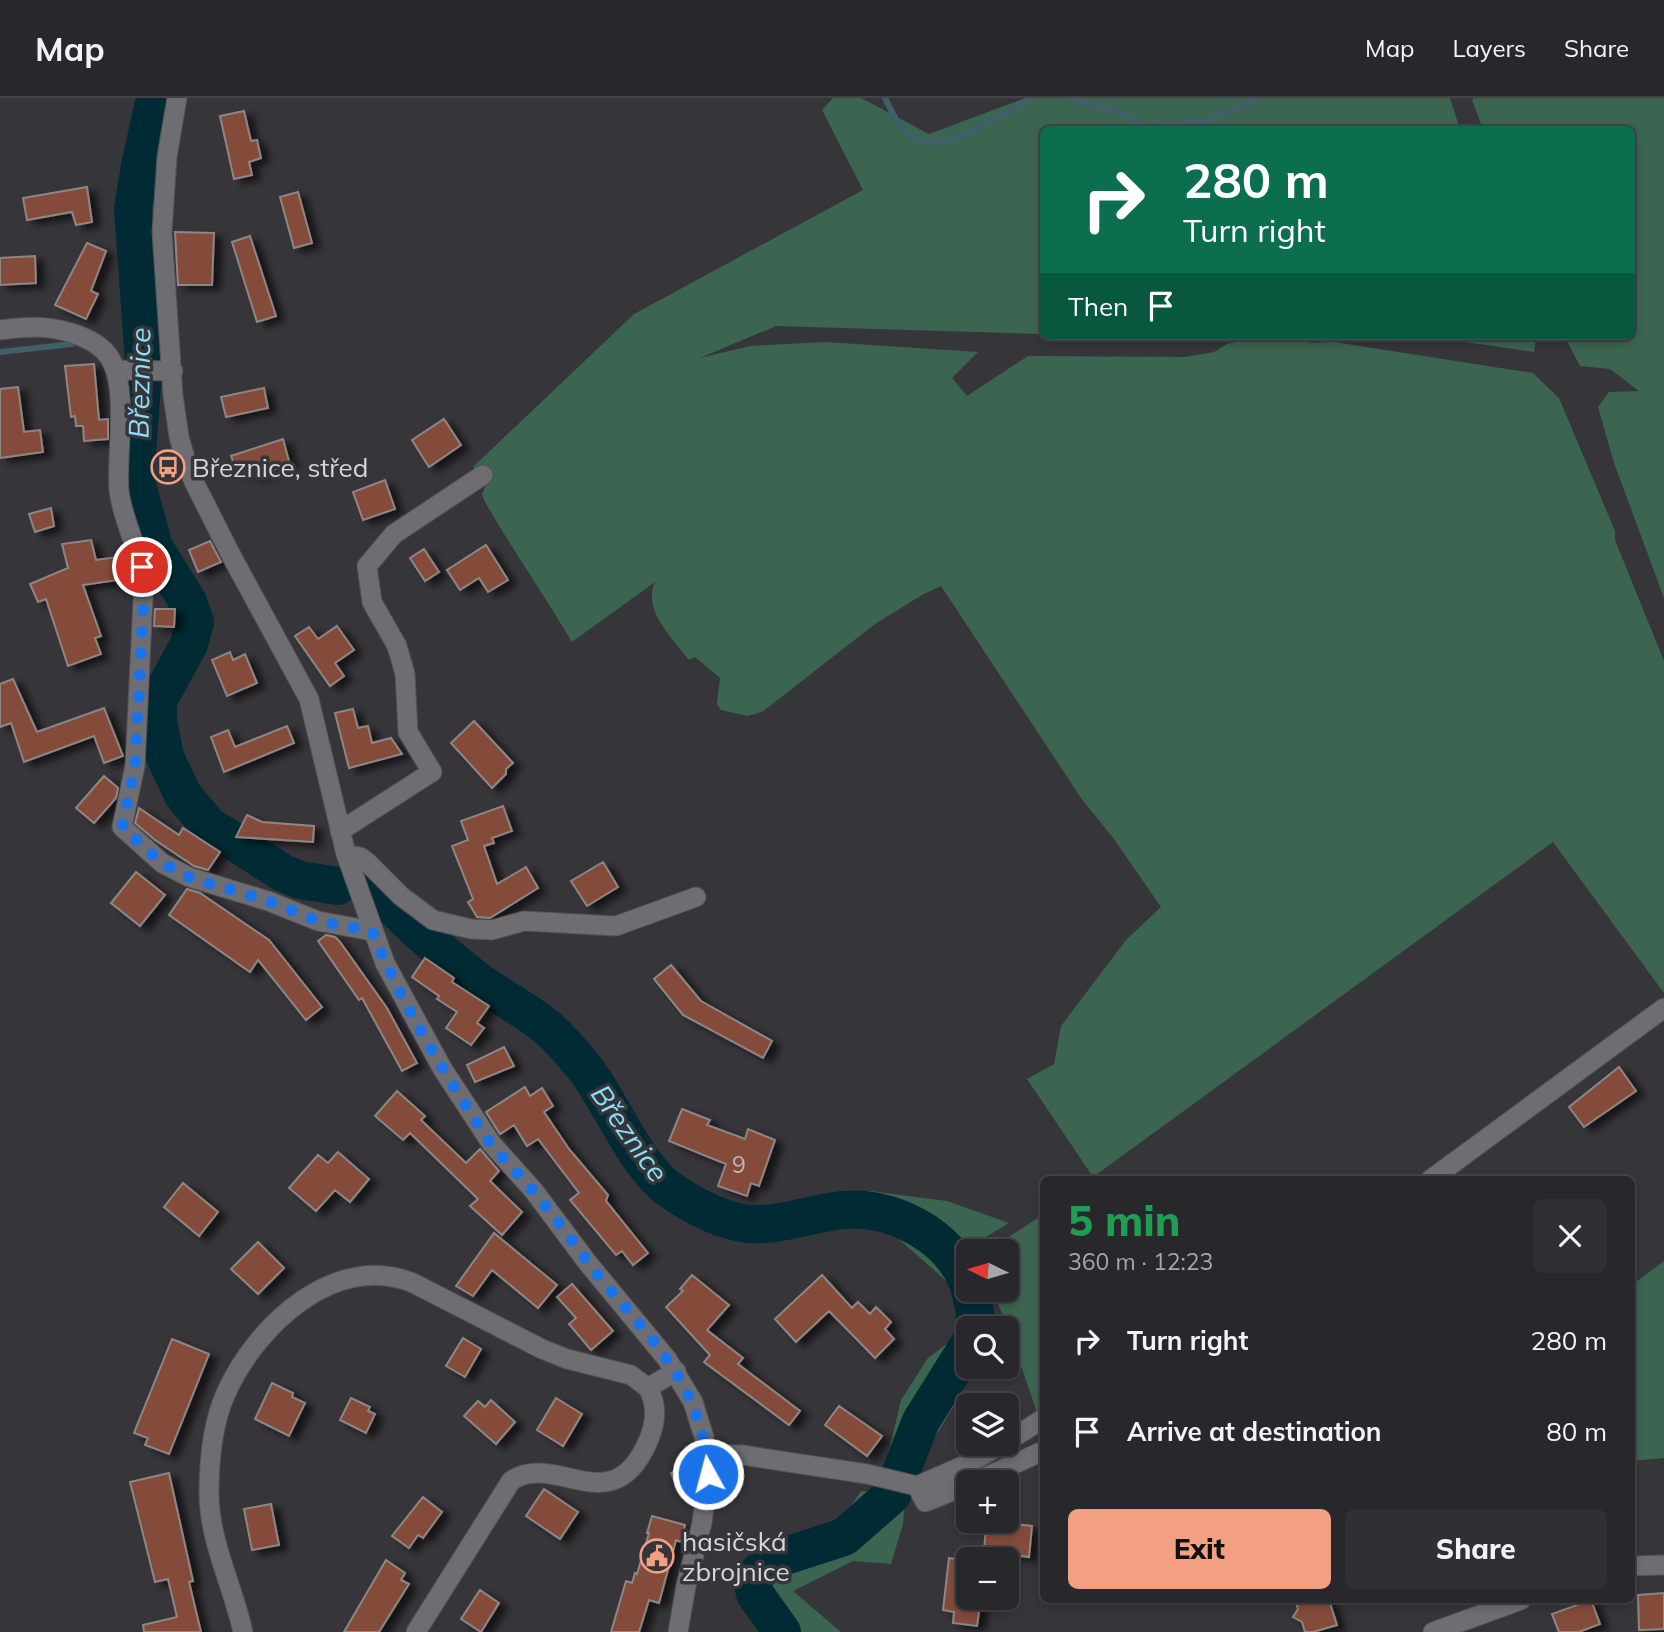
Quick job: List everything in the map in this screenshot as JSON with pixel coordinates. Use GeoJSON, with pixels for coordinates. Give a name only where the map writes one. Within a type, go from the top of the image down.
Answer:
{"type":"FeatureCollection","features":[{"type":"Feature","properties":{"kind":"street"},"geometry":{"type":"LineString","coordinates":[[177,98],[164,185],[162,232],[164,371],[179,437],[194,482],[309,699],[346,854],[385,963],[442,1068],[491,1143],[534,1191],[587,1262],[676,1371],[693,1402],[707,1454],[708,1474],[702,1523],[678,1632]]}},
{"type":"Feature","properties":{"kind":"street"},"geometry":{"type":"LineString","coordinates":[[0,330],[43,327],[75,334],[97,345],[123,370],[164,371]]}},
{"type":"Feature","properties":{"kind":"street"},"geometry":{"type":"LineString","coordinates":[[123,370],[119,491],[123,512],[142,567],[144,587],[135,766],[122,827],[162,863],[189,877],[268,901],[318,921],[372,931]]}},
{"type":"Feature","properties":{"kind":"street"},"geometry":{"type":"LineString","coordinates":[[340,831],[432,772],[408,732],[405,674],[397,646],[372,602],[367,566],[394,534],[483,475]]}},
{"type":"Feature","properties":{"kind":"street"},"geometry":{"type":"LineString","coordinates":[[346,854],[360,857],[367,862],[401,896],[433,920],[471,929],[492,930],[523,921],[615,926],[696,897]]}},
{"type":"Feature","properties":{"kind":"street"},"geometry":{"type":"LineString","coordinates":[[1435,1176],[1664,1008]]}},
{"type":"Feature","properties":{"kind":"street"},"geometry":{"type":"LineString","coordinates":[[243,1632],[210,1511],[210,1474],[218,1417],[225,1394],[250,1354],[282,1318],[313,1293],[339,1280],[379,1274],[399,1278],[542,1349],[567,1359],[631,1375],[648,1388],[654,1404],[653,1429],[649,1441],[630,1467],[609,1482],[586,1482],[535,1472],[511,1481],[416,1632]]}},
{"type":"Feature","properties":{"kind":"street"},"geometry":{"type":"LineString","coordinates":[[648,1388],[676,1371]]}},
{"type":"Feature","properties":{"kind":"street"},"geometry":{"type":"LineString","coordinates":[[1019,1434],[1040,1421]]}},
{"type":"Feature","properties":{"kind":"street"},"geometry":{"type":"LineString","coordinates":[[1001,1470],[1040,1452]]}},
{"type":"Feature","properties":{"kind":"street"},"geometry":{"type":"LineString","coordinates":[[707,1454],[742,1455],[880,1476],[914,1486],[981,1456]]}},
{"type":"Feature","properties":{"kind":"street"},"geometry":{"type":"LineString","coordinates":[[914,1486],[925,1502],[956,1490]]}},
{"type":"Feature","properties":{"kind":"street"},"geometry":{"type":"LineString","coordinates":[[1635,1566],[1664,1565]]}},
{"type":"Feature","properties":{"kind":"street"},"geometry":{"type":"LineString","coordinates":[[1433,1632],[1513,1603]]}},
{"type":"Feature","properties":{"kind":"green space"},"geometry":{"type":"Polygon","coordinates":[[[833,98],[861,98],[929,134],[1025,98],[1450,98],[1459,126],[1040,126],[1040,334],[776,326],[700,358],[750,346],[825,342],[978,352],[952,378],[967,396],[1028,356],[1185,357],[1214,352],[1227,344],[1248,340],[1334,342],[1533,373],[1559,398],[1615,531],[1615,540],[1664,661],[1664,993],[1553,842],[1092,1176],[1027,1079],[1054,1064],[1061,1026],[1126,940],[1161,907],[1114,839],[1081,798],[941,586],[875,624],[762,712],[747,716],[721,710],[717,704],[720,678],[695,657],[689,660],[661,624],[653,603],[655,582],[572,642],[484,500],[482,494],[486,485],[473,467],[634,314],[863,190],[822,110],[833,98]]]}},
{"type":"Feature","properties":{"kind":"green space"},"geometry":{"type":"Polygon","coordinates":[[[1664,98],[1664,598],[1614,463],[1598,407],[1609,392],[1639,391],[1610,369],[1580,366],[1566,340],[1635,340],[1635,126],[1482,126],[1472,100],[1664,98]]]}},
{"type":"Feature","properties":{"kind":"green space"},"geometry":{"type":"Polygon","coordinates":[[[1452,340],[1536,340],[1534,352],[1452,340]]]}},
{"type":"Feature","properties":{"kind":"green space"},"geometry":{"type":"Polygon","coordinates":[[[870,1191],[947,1201],[1009,1223],[983,1239],[956,1239],[956,1302],[985,1302],[986,1316],[959,1316],[951,1285],[893,1234],[848,1223],[849,1197],[870,1191]]]}},
{"type":"Feature","properties":{"kind":"green space"},"geometry":{"type":"Polygon","coordinates":[[[1040,1217],[1038,1415],[1019,1360],[1019,1316],[1003,1316],[997,1302],[1019,1302],[1019,1239],[1006,1239],[1040,1217]]]}},
{"type":"Feature","properties":{"kind":"green space"},"geometry":{"type":"Polygon","coordinates":[[[1664,1261],[1664,1458],[1635,1461],[1635,1283],[1664,1261]]]}},
{"type":"Feature","properties":{"kind":"green space"},"geometry":{"type":"Polygon","coordinates":[[[956,1337],[956,1379],[967,1379],[961,1393],[956,1393],[956,1402],[913,1474],[885,1467],[901,1400],[928,1358],[956,1337]]]}},
{"type":"Feature","properties":{"kind":"green space"},"geometry":{"type":"Polygon","coordinates":[[[861,1491],[898,1495],[905,1501],[903,1524],[891,1564],[853,1561],[793,1591],[841,1632],[765,1632],[734,1587],[742,1563],[757,1550],[833,1533],[861,1491]]]}},
{"type":"Feature","properties":{"kind":"building"},"geometry":{"type":"Polygon","coordinates":[[[244,111],[251,141],[257,140],[261,158],[249,162],[252,175],[234,179],[220,116],[244,111]]]}},
{"type":"Feature","properties":{"kind":"building"},"geometry":{"type":"Polygon","coordinates":[[[87,187],[92,222],[76,225],[72,212],[27,220],[23,198],[87,187]]]}},
{"type":"Feature","properties":{"kind":"building"},"geometry":{"type":"Polygon","coordinates":[[[298,192],[312,243],[294,248],[280,197],[298,192]]]}},
{"type":"Feature","properties":{"kind":"building"},"geometry":{"type":"Polygon","coordinates":[[[175,232],[214,233],[212,285],[178,285],[175,232]]]}},
{"type":"Feature","properties":{"kind":"building"},"geometry":{"type":"Polygon","coordinates":[[[250,236],[276,316],[257,322],[232,242],[250,236]]]}},
{"type":"Feature","properties":{"kind":"building"},"geometry":{"type":"Polygon","coordinates":[[[87,243],[106,251],[91,291],[98,294],[86,319],[55,305],[87,243]]]}},
{"type":"Feature","properties":{"kind":"building"},"geometry":{"type":"Polygon","coordinates":[[[35,256],[36,283],[0,285],[0,258],[35,256]]]}},
{"type":"Feature","properties":{"kind":"building"},"geometry":{"type":"Polygon","coordinates":[[[94,364],[99,420],[108,419],[108,439],[84,441],[83,426],[76,426],[75,416],[71,417],[65,366],[94,364]]]}},
{"type":"Feature","properties":{"kind":"building"},"geometry":{"type":"Polygon","coordinates":[[[18,387],[24,432],[40,430],[43,452],[0,458],[0,389],[18,387]]]}},
{"type":"Feature","properties":{"kind":"building"},"geometry":{"type":"Polygon","coordinates":[[[264,388],[268,408],[226,417],[221,397],[264,388]]]}},
{"type":"Feature","properties":{"kind":"building"},"geometry":{"type":"Polygon","coordinates":[[[444,419],[461,445],[429,467],[412,440],[444,419]]]}},
{"type":"Feature","properties":{"kind":"building"},"geometry":{"type":"Polygon","coordinates":[[[283,439],[290,465],[253,476],[251,469],[237,473],[231,456],[283,439]]]}},
{"type":"Feature","properties":{"kind":"building"},"geometry":{"type":"Polygon","coordinates":[[[385,480],[395,509],[363,520],[353,492],[385,480]]]}},
{"type":"Feature","properties":{"kind":"building"},"geometry":{"type":"Polygon","coordinates":[[[51,508],[54,526],[35,532],[29,514],[51,508]]]}},
{"type":"Feature","properties":{"kind":"building"},"geometry":{"type":"Polygon","coordinates":[[[91,540],[96,560],[125,556],[131,578],[83,585],[101,636],[95,638],[101,654],[68,666],[46,599],[38,602],[30,584],[68,568],[62,544],[91,540]]]}},
{"type":"Feature","properties":{"kind":"building"},"geometry":{"type":"Polygon","coordinates":[[[210,541],[221,562],[198,572],[189,550],[210,541]]]}},
{"type":"Feature","properties":{"kind":"building"},"geometry":{"type":"Polygon","coordinates":[[[486,545],[508,580],[488,592],[479,578],[460,590],[447,570],[486,545]]]}},
{"type":"Feature","properties":{"kind":"building"},"geometry":{"type":"Polygon","coordinates":[[[424,549],[439,572],[425,581],[410,558],[424,549]]]}},
{"type":"Feature","properties":{"kind":"building"},"geometry":{"type":"Polygon","coordinates":[[[155,609],[175,609],[174,627],[154,626],[155,609]]]}},
{"type":"Feature","properties":{"kind":"building"},"geometry":{"type":"Polygon","coordinates":[[[337,626],[354,650],[335,663],[344,676],[330,686],[295,636],[309,627],[318,639],[337,626]]]}},
{"type":"Feature","properties":{"kind":"building"},"geometry":{"type":"Polygon","coordinates":[[[230,652],[233,660],[245,654],[257,683],[227,696],[212,660],[230,652]]]}},
{"type":"Feature","properties":{"kind":"building"},"geometry":{"type":"Polygon","coordinates":[[[13,679],[37,732],[104,708],[123,756],[104,763],[94,736],[24,762],[11,723],[0,727],[0,684],[13,679]]]}},
{"type":"Feature","properties":{"kind":"building"},"geometry":{"type":"Polygon","coordinates":[[[353,709],[358,728],[368,726],[372,743],[391,738],[402,754],[349,768],[335,713],[353,709]]]}},
{"type":"Feature","properties":{"kind":"building"},"geometry":{"type":"Polygon","coordinates":[[[474,721],[513,763],[492,788],[451,743],[474,721]]]}},
{"type":"Feature","properties":{"kind":"building"},"geometry":{"type":"Polygon","coordinates":[[[287,726],[294,743],[224,772],[211,737],[228,730],[235,747],[287,726]]]}},
{"type":"Feature","properties":{"kind":"building"},"geometry":{"type":"Polygon","coordinates":[[[104,776],[118,788],[116,798],[94,823],[76,808],[104,776]]]}},
{"type":"Feature","properties":{"kind":"building"},"geometry":{"type":"Polygon","coordinates":[[[503,806],[512,831],[492,838],[494,843],[484,846],[497,884],[526,867],[538,888],[490,918],[477,917],[468,902],[473,899],[452,846],[468,840],[461,821],[503,806]]]}},
{"type":"Feature","properties":{"kind":"building"},"geometry":{"type":"Polygon","coordinates":[[[139,808],[179,835],[183,828],[220,852],[208,870],[194,866],[135,823],[139,808]]]}},
{"type":"Feature","properties":{"kind":"building"},"geometry":{"type":"Polygon","coordinates":[[[247,815],[262,822],[314,826],[313,842],[236,837],[247,815]]]}},
{"type":"Feature","properties":{"kind":"building"},"geometry":{"type":"Polygon","coordinates":[[[603,862],[618,887],[587,906],[571,881],[603,862]]]}},
{"type":"Feature","properties":{"kind":"building"},"geometry":{"type":"Polygon","coordinates":[[[136,872],[165,895],[140,926],[111,903],[136,872]]]}},
{"type":"Feature","properties":{"kind":"building"},"geometry":{"type":"Polygon","coordinates":[[[187,889],[200,893],[269,940],[322,1007],[306,1020],[258,960],[250,972],[169,915],[187,889]]]}},
{"type":"Feature","properties":{"kind":"building"},"geometry":{"type":"Polygon","coordinates":[[[326,935],[335,937],[340,942],[387,1008],[417,1063],[402,1071],[362,998],[359,1000],[318,941],[326,935]]]}},
{"type":"Feature","properties":{"kind":"building"},"geometry":{"type":"Polygon","coordinates":[[[425,958],[454,978],[452,982],[489,1006],[477,1023],[484,1028],[471,1045],[446,1028],[457,1012],[412,977],[425,958]]]}},
{"type":"Feature","properties":{"kind":"building"},"geometry":{"type":"Polygon","coordinates":[[[671,965],[701,1001],[772,1041],[763,1058],[683,1015],[654,979],[671,965]]]}},
{"type":"Feature","properties":{"kind":"building"},"geometry":{"type":"Polygon","coordinates":[[[504,1047],[514,1066],[475,1082],[467,1065],[504,1047]]]}},
{"type":"Feature","properties":{"kind":"building"},"geometry":{"type":"Polygon","coordinates":[[[1619,1067],[1636,1091],[1584,1127],[1569,1107],[1619,1067]]]}},
{"type":"Feature","properties":{"kind":"building"},"geometry":{"type":"Polygon","coordinates":[[[525,1087],[530,1096],[542,1088],[553,1106],[544,1112],[569,1149],[608,1195],[606,1201],[648,1253],[633,1265],[622,1251],[616,1255],[570,1200],[579,1193],[538,1139],[527,1146],[514,1125],[500,1134],[486,1112],[525,1087]]]}},
{"type":"Feature","properties":{"kind":"building"},"geometry":{"type":"Polygon","coordinates":[[[397,1091],[425,1116],[421,1120],[466,1163],[480,1149],[499,1171],[490,1181],[522,1212],[502,1235],[470,1206],[478,1199],[410,1133],[403,1140],[375,1116],[397,1091]]]}},
{"type":"Feature","properties":{"kind":"building"},"geometry":{"type":"Polygon","coordinates":[[[682,1109],[710,1120],[707,1125],[745,1139],[748,1129],[775,1140],[759,1186],[751,1183],[747,1196],[718,1186],[726,1164],[669,1141],[682,1109]]]}},
{"type":"Feature","properties":{"kind":"building"},"geometry":{"type":"Polygon","coordinates":[[[338,1152],[369,1179],[350,1202],[335,1190],[316,1211],[289,1188],[318,1155],[328,1163],[338,1152]]]}},
{"type":"Feature","properties":{"kind":"building"},"geometry":{"type":"Polygon","coordinates":[[[183,1183],[218,1212],[199,1236],[164,1207],[183,1183]]]}},
{"type":"Feature","properties":{"kind":"building"},"geometry":{"type":"Polygon","coordinates":[[[494,1233],[557,1285],[538,1308],[492,1270],[473,1296],[456,1286],[494,1233]]]}},
{"type":"Feature","properties":{"kind":"building"},"geometry":{"type":"Polygon","coordinates":[[[258,1242],[284,1268],[258,1294],[231,1269],[258,1242]]]}},
{"type":"Feature","properties":{"kind":"building"},"geometry":{"type":"Polygon","coordinates":[[[692,1275],[729,1305],[707,1330],[743,1358],[738,1364],[800,1411],[789,1425],[704,1362],[710,1355],[666,1307],[683,1291],[680,1289],[692,1275]]]}},
{"type":"Feature","properties":{"kind":"building"},"geometry":{"type":"Polygon","coordinates":[[[822,1275],[852,1308],[858,1302],[870,1314],[876,1307],[891,1322],[885,1329],[894,1339],[875,1358],[829,1311],[796,1342],[775,1319],[822,1275]]]}},
{"type":"Feature","properties":{"kind":"building"},"geometry":{"type":"Polygon","coordinates":[[[572,1284],[613,1331],[591,1350],[569,1324],[576,1318],[557,1297],[572,1284]]]}},
{"type":"Feature","properties":{"kind":"building"},"geometry":{"type":"Polygon","coordinates":[[[463,1338],[481,1349],[465,1377],[446,1366],[463,1338]]]}},
{"type":"Feature","properties":{"kind":"building"},"geometry":{"type":"Polygon","coordinates":[[[172,1339],[209,1354],[169,1454],[145,1445],[148,1438],[134,1433],[172,1339]]]}},
{"type":"Feature","properties":{"kind":"building"},"geometry":{"type":"Polygon","coordinates":[[[272,1383],[293,1393],[292,1397],[305,1403],[289,1436],[255,1419],[272,1383]]]}},
{"type":"Feature","properties":{"kind":"building"},"geometry":{"type":"Polygon","coordinates":[[[351,1398],[370,1407],[368,1411],[375,1414],[366,1433],[340,1420],[351,1398]]]}},
{"type":"Feature","properties":{"kind":"building"},"geometry":{"type":"Polygon","coordinates":[[[556,1398],[582,1414],[563,1446],[537,1430],[556,1398]]]}},
{"type":"Feature","properties":{"kind":"building"},"geometry":{"type":"Polygon","coordinates":[[[491,1400],[515,1422],[496,1444],[464,1416],[478,1401],[485,1407],[491,1400]]]}},
{"type":"Feature","properties":{"kind":"building"},"geometry":{"type":"Polygon","coordinates":[[[839,1406],[882,1436],[867,1456],[825,1425],[839,1406]]]}},
{"type":"Feature","properties":{"kind":"building"},"geometry":{"type":"Polygon","coordinates":[[[693,1463],[695,1480],[677,1488],[671,1473],[693,1463]]]}},
{"type":"Feature","properties":{"kind":"building"},"geometry":{"type":"Polygon","coordinates":[[[169,1473],[193,1581],[189,1582],[201,1632],[144,1632],[143,1625],[177,1617],[168,1579],[155,1582],[130,1482],[169,1473]]]}},
{"type":"Feature","properties":{"kind":"building"},"geometry":{"type":"Polygon","coordinates":[[[544,1489],[578,1512],[560,1539],[526,1516],[544,1489]]]}},
{"type":"Feature","properties":{"kind":"building"},"geometry":{"type":"Polygon","coordinates":[[[423,1497],[442,1512],[423,1538],[418,1535],[409,1548],[392,1536],[423,1497]]]}},
{"type":"Feature","properties":{"kind":"building"},"geometry":{"type":"Polygon","coordinates":[[[271,1504],[279,1545],[252,1550],[244,1509],[271,1504]]]}},
{"type":"Feature","properties":{"kind":"building"},"geometry":{"type":"Polygon","coordinates":[[[652,1516],[685,1525],[681,1542],[676,1540],[659,1603],[649,1600],[639,1632],[611,1632],[626,1581],[632,1583],[635,1573],[637,1574],[652,1516]]]}},
{"type":"Feature","properties":{"kind":"building"},"geometry":{"type":"Polygon","coordinates":[[[1019,1525],[1032,1526],[1029,1557],[1019,1556],[1019,1547],[984,1547],[986,1533],[1019,1533],[1019,1525]]]}},
{"type":"Feature","properties":{"kind":"building"},"geometry":{"type":"Polygon","coordinates":[[[949,1558],[956,1559],[956,1610],[979,1610],[977,1626],[953,1623],[954,1612],[943,1610],[949,1558]]]}},
{"type":"Feature","properties":{"kind":"building"},"geometry":{"type":"Polygon","coordinates":[[[386,1560],[405,1573],[401,1580],[409,1584],[379,1632],[344,1632],[386,1560]]]}},
{"type":"Feature","properties":{"kind":"building"},"geometry":{"type":"Polygon","coordinates":[[[480,1590],[499,1603],[481,1632],[461,1619],[480,1590]]]}},
{"type":"Feature","properties":{"kind":"building"},"geometry":{"type":"Polygon","coordinates":[[[1664,1593],[1664,1629],[1639,1630],[1638,1595],[1664,1593]]]}},
{"type":"Feature","properties":{"kind":"building"},"geometry":{"type":"Polygon","coordinates":[[[1296,1603],[1330,1603],[1337,1625],[1305,1632],[1302,1622],[1293,1617],[1298,1609],[1296,1603]]]}},
{"type":"Feature","properties":{"kind":"building"},"geometry":{"type":"Polygon","coordinates":[[[1583,1603],[1592,1603],[1600,1624],[1579,1632],[1559,1632],[1552,1614],[1583,1603]]]}},
{"type":"Feature","properties":{"kind":"waterway","name":"Březnice"},"geometry":{"type":"LineString","coordinates":[[155,98],[133,208],[144,361],[135,478],[154,547],[188,602],[195,622],[189,644],[158,701],[158,721],[165,757],[183,795],[208,825],[283,873],[300,880],[338,886]]}},
{"type":"Feature","properties":{"kind":"waterway"},"geometry":{"type":"LineString","coordinates":[[155,101],[173,98]]}},
{"type":"Feature","properties":{"kind":"waterway"},"geometry":{"type":"LineString","coordinates":[[885,98],[904,132],[920,141],[935,142],[970,132],[1032,98]]}},
{"type":"Feature","properties":{"kind":"waterway"},"geometry":{"type":"LineString","coordinates":[[1068,98],[1125,114],[1143,126]]}},
{"type":"Feature","properties":{"kind":"waterway"},"geometry":{"type":"LineString","coordinates":[[1155,126],[1206,121],[1259,98]]}},
{"type":"Feature","properties":{"kind":"waterway"},"geometry":{"type":"LineString","coordinates":[[0,352],[72,344]]}},
{"type":"Feature","properties":{"kind":"waterway"},"geometry":{"type":"LineString","coordinates":[[128,351],[144,361]]}},
{"type":"Feature","properties":{"kind":"waterway","name":"Březnice"},"geometry":{"type":"LineString","coordinates":[[367,889],[387,901],[473,977],[554,1033],[594,1081],[649,1169],[676,1194],[711,1213],[749,1224],[773,1223],[843,1210],[881,1213],[917,1227],[948,1251],[956,1262]]}},
{"type":"Feature","properties":{"kind":"waterway","name":"Březnice"},"geometry":{"type":"LineString","coordinates":[[973,1302],[975,1316]]}},
{"type":"Feature","properties":{"kind":"waterway","name":"Březnice"},"geometry":{"type":"LineString","coordinates":[[782,1632],[755,1594],[753,1584],[756,1575],[770,1561],[844,1537],[892,1495],[921,1421],[956,1365]]}},
{"type":"Feature","properties":{"kind":"place","name":"Březnice, střed"},"geometry":{"type":"Point","coordinates":[168,467]}},
{"type":"Feature","properties":{"kind":"place","name":"hasičská zbrojnice"},"geometry":{"type":"Point","coordinates":[657,1556]}},
{"type":"Feature","properties":{"kind":"route"},"geometry":{"type":"LineString","coordinates":[[142,567],[143,610],[135,766],[122,827],[162,863],[189,877],[268,901],[318,921],[372,931],[385,963],[442,1068],[491,1143],[534,1191],[587,1262],[676,1371],[700,1421],[708,1474]]}}]}
